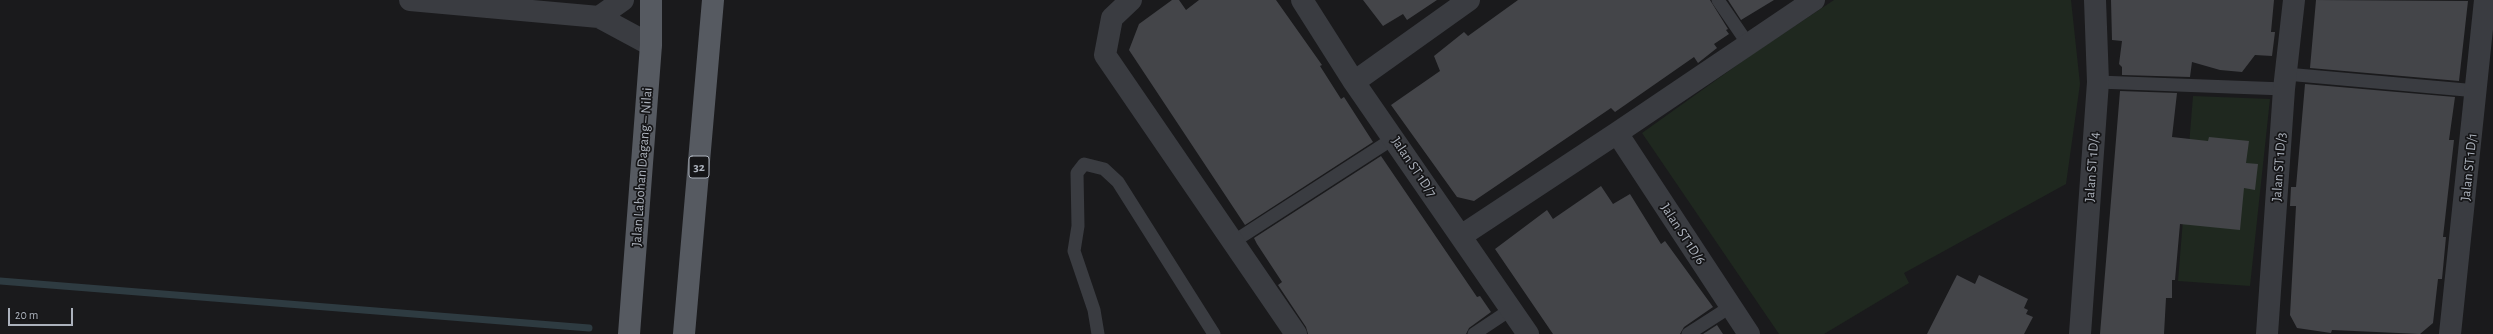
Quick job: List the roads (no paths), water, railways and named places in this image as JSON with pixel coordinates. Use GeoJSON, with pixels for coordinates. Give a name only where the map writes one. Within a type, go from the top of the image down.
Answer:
{"type":"FeatureCollection","features":[{"type":"Feature","properties":{"kind":"main road","name":"Jalan Labohan Dagang ‒ Nilai"},"geometry":{"type":"LineString","coordinates":[[628,334],[651,45],[651,0]]}},
{"type":"Feature","properties":{"kind":"main road","name":"32"},"geometry":{"type":"LineString","coordinates":[[684,334],[713,0]]}},
{"type":"Feature","properties":{"kind":"street"},"geometry":{"type":"LineString","coordinates":[[410,0],[599,17],[651,45]]}},
{"type":"Feature","properties":{"kind":"street"},"geometry":{"type":"LineString","coordinates":[[599,17],[623,0]]}},
{"type":"Feature","properties":{"kind":"street"},"geometry":{"type":"LineString","coordinates":[[1131,0],[1112,18],[1105,55],[1296,334]]}},
{"type":"Feature","properties":{"kind":"street","name":"Jalan ST 1D/7"},"geometry":{"type":"LineString","coordinates":[[1302,0],[1354,82],[1528,334]]}},
{"type":"Feature","properties":{"kind":"street"},"geometry":{"type":"LineString","coordinates":[[1354,82],[1469,0]]}},
{"type":"Feature","properties":{"kind":"street"},"geometry":{"type":"LineString","coordinates":[[1461,236],[1814,0]]}},
{"type":"Feature","properties":{"kind":"street","name":"Jalan ST 1D/4"},"geometry":{"type":"LineString","coordinates":[[2080,334],[2098,82],[2095,0]]}},
{"type":"Feature","properties":{"kind":"street","name":"Jalan ST 1D/3"},"geometry":{"type":"LineString","coordinates":[[2268,334],[2285,81],[2294,0]]}},
{"type":"Feature","properties":{"kind":"street","name":"Jalan ST 1D/1"},"geometry":{"type":"LineString","coordinates":[[2450,334],[2486,0]]}},
{"type":"Feature","properties":{"kind":"street","name":"Jalan ST 1D/6"},"geometry":{"type":"LineString","coordinates":[[1617,133],[1749,334]]}},
{"type":"Feature","properties":{"kind":"lane"},"geometry":{"type":"LineString","coordinates":[[1718,0],[1748,44]]}},
{"type":"Feature","properties":{"kind":"lane"},"geometry":{"type":"LineString","coordinates":[[2098,82],[2285,81],[2477,91]]}},
{"type":"Feature","properties":{"kind":"lane"},"geometry":{"type":"LineString","coordinates":[[1233,242],[1394,138]]}},
{"type":"Feature","properties":{"kind":"lane"},"geometry":{"type":"LineString","coordinates":[[1098,334],[1094,310],[1074,251],[1078,226],[1077,173],[1084,164],[1104,169],[1118,182],[1214,334]]}},
{"type":"Feature","properties":{"kind":"lane"},"geometry":{"type":"LineString","coordinates":[[1688,334],[1730,306]]}},
{"type":"Feature","properties":{"kind":"lane"},"geometry":{"type":"LineString","coordinates":[[1474,334],[1510,310]]}},
{"type":"Feature","properties":{"kind":"waterway"},"geometry":{"type":"LineString","coordinates":[[0,281],[589,328]]}}]}
